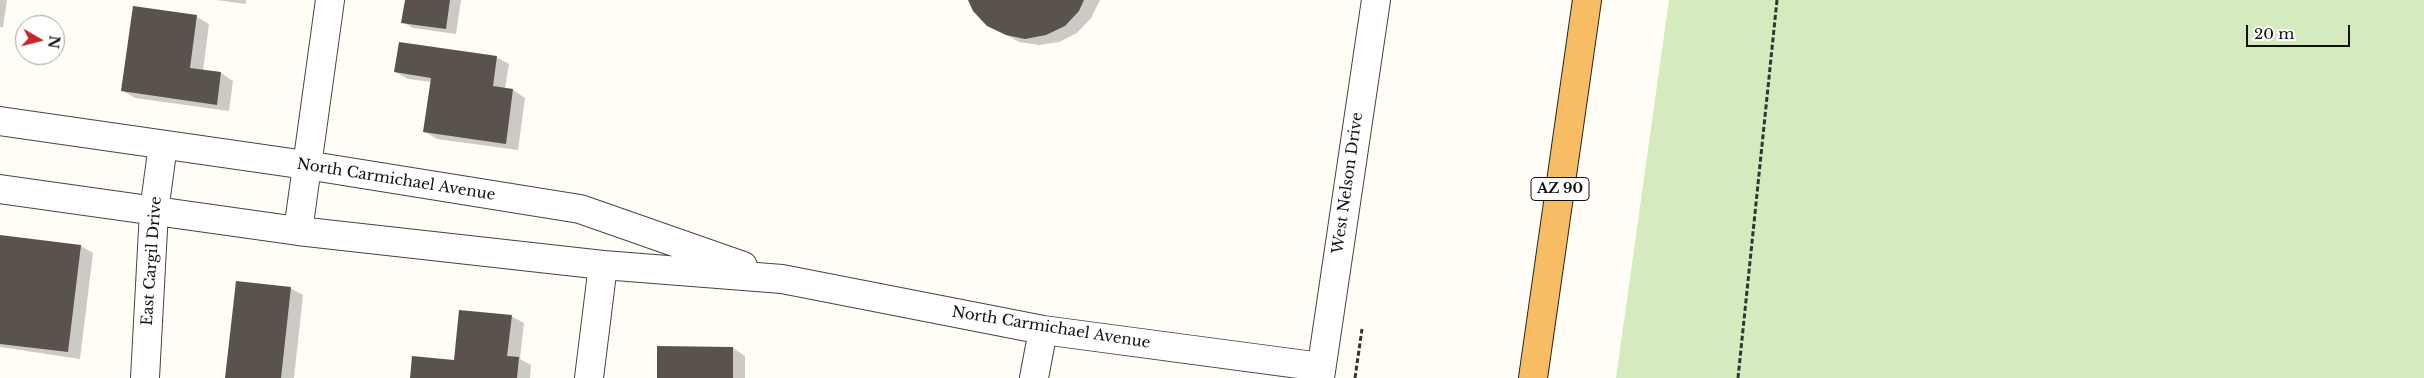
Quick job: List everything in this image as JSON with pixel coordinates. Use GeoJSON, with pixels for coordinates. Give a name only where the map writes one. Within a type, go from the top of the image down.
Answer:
{"type":"FeatureCollection","features":[{"type":"Feature","properties":{"kind":"highway","name":"AZ 90"},"geometry":{"type":"LineString","coordinates":[[1533,378],[1587,0]]}},
{"type":"Feature","properties":{"kind":"street"},"geometry":{"type":"LineString","coordinates":[[298,231],[330,0]]}},
{"type":"Feature","properties":{"kind":"street","name":"West Nelson Drive"},"geometry":{"type":"LineString","coordinates":[[1320,372],[1376,0]]}},
{"type":"Feature","properties":{"kind":"street","name":"North Carmichael Avenue"},"geometry":{"type":"LineString","coordinates":[[0,121],[306,165],[580,209],[782,279]]}},
{"type":"Feature","properties":{"kind":"street","name":"East Cargil Drive"},"geometry":{"type":"LineString","coordinates":[[145,378],[154,211],[163,145]]}},
{"type":"Feature","properties":{"kind":"street","name":"North Carmichael Avenue"},"geometry":{"type":"LineString","coordinates":[[0,189],[298,231],[603,265],[782,279],[1043,330],[1320,372]]}},
{"type":"Feature","properties":{"kind":"street"},"geometry":{"type":"LineString","coordinates":[[589,378],[603,265]]}},
{"type":"Feature","properties":{"kind":"street"},"geometry":{"type":"LineString","coordinates":[[1034,378],[1043,330]]}},
{"type":"Feature","properties":{"kind":"path"},"geometry":{"type":"LineString","coordinates":[[1738,378],[1776,0]]}},
{"type":"Feature","properties":{"kind":"green space"},"geometry":{"type":"Polygon","coordinates":[[[1669,0],[2424,0],[2424,378],[1616,378],[1669,0]]]}},
{"type":"Feature","properties":{"kind":"building"},"geometry":{"type":"Polygon","coordinates":[[[405,0],[450,0],[446,29],[401,23],[405,0]]]}},
{"type":"Feature","properties":{"kind":"building"},"geometry":{"type":"Polygon","coordinates":[[[968,0],[1084,0],[1079,11],[1065,26],[1046,35],[1025,39],[1006,35],[987,26],[973,11],[968,0]]]}},
{"type":"Feature","properties":{"kind":"building"},"geometry":{"type":"Polygon","coordinates":[[[133,6],[197,15],[190,68],[221,72],[217,105],[121,91],[133,6]]]}},
{"type":"Feature","properties":{"kind":"building"},"geometry":{"type":"Polygon","coordinates":[[[399,42],[497,56],[493,86],[513,89],[506,144],[423,132],[431,78],[394,72],[399,42]]]}},
{"type":"Feature","properties":{"kind":"building"},"geometry":{"type":"Polygon","coordinates":[[[0,235],[81,245],[68,352],[0,344],[0,235]]]}},
{"type":"Feature","properties":{"kind":"building"},"geometry":{"type":"Polygon","coordinates":[[[236,281],[291,287],[281,378],[225,378],[236,281]]]}},
{"type":"Feature","properties":{"kind":"building"},"geometry":{"type":"Polygon","coordinates":[[[459,310],[512,315],[507,356],[519,357],[517,378],[410,378],[412,356],[454,360],[459,310]]]}},
{"type":"Feature","properties":{"kind":"building"},"geometry":{"type":"Polygon","coordinates":[[[657,346],[733,347],[733,378],[657,378],[657,346]]]}}]}
